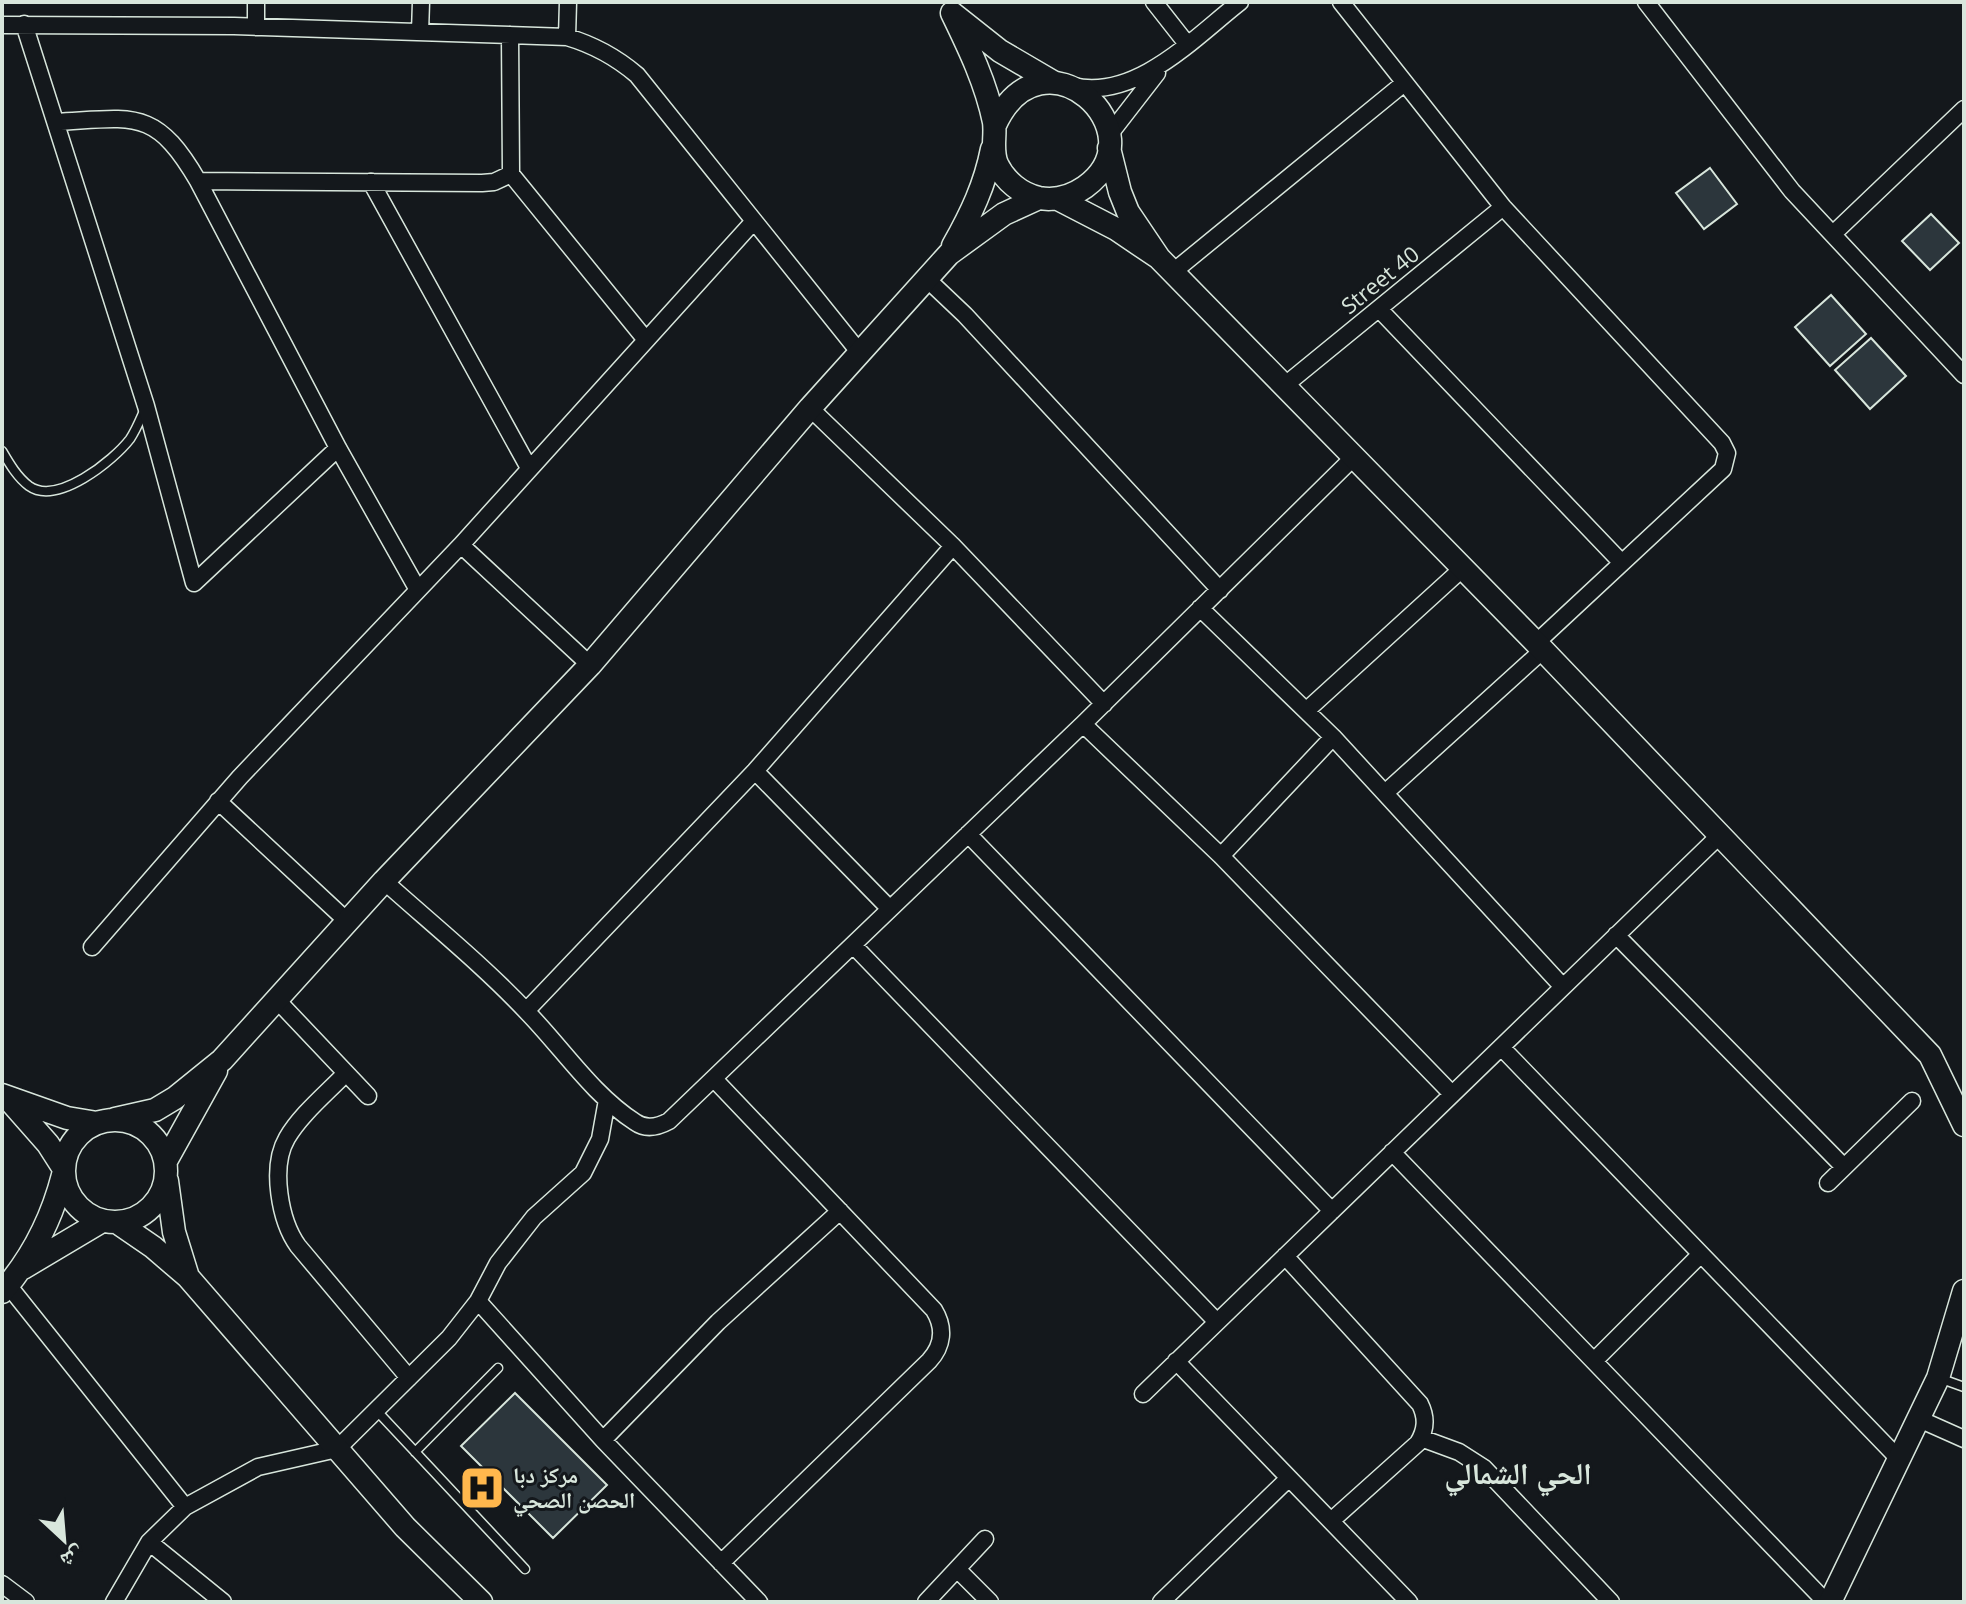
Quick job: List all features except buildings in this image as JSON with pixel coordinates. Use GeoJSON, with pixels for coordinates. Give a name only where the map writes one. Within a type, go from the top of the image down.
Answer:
{"type":"FeatureCollection","features":[{"type":"Feature","properties":{"kind":"street"},"geometry":{"type":"LineString","coordinates":[[256,2],[256,27]]}},
{"type":"Feature","properties":{"kind":"street"},"geometry":{"type":"LineString","coordinates":[[420,32],[421,2]]}},
{"type":"Feature","properties":{"kind":"street"},"geometry":{"type":"LineString","coordinates":[[567,37],[568,2]]}},
{"type":"Feature","properties":{"kind":"street"},"geometry":{"type":"LineString","coordinates":[[1154,2],[1180,48]]}},
{"type":"Feature","properties":{"kind":"street"},"geometry":{"type":"LineString","coordinates":[[949,254],[973,210],[987,174],[1003,108],[1016,94],[1034,85],[1057,83],[1078,88],[1112,87],[1144,75],[1240,2]]}},
{"type":"Feature","properties":{"kind":"street"},"geometry":{"type":"LineString","coordinates":[[1341,2],[1503,207],[1722,443],[1727,453],[1723,469],[1385,793]]}},
{"type":"Feature","properties":{"kind":"street"},"geometry":{"type":"LineString","coordinates":[[1646,2],[1792,191],[1964,375]]}},
{"type":"Feature","properties":{"kind":"street"},"geometry":{"type":"LineString","coordinates":[[947,8],[973,55],[994,135],[997,163],[1007,179],[1022,191],[1049,198],[1116,229],[1166,265]]}},
{"type":"Feature","properties":{"kind":"street"},"geometry":{"type":"LineString","coordinates":[[947,8],[1000,51],[1057,83],[1076,88],[1099,107],[1128,212],[1166,265],[1540,647],[1930,1055],[1964,1125]]}},
{"type":"Feature","properties":{"kind":"street"},"geometry":{"type":"LineString","coordinates":[[24,24],[146,406],[194,583],[338,448]]}},
{"type":"Feature","properties":{"kind":"street"},"geometry":{"type":"LineString","coordinates":[[2,25],[256,27],[510,35],[567,37],[592,45],[621,61],[637,75],[860,353]]}},
{"type":"Feature","properties":{"kind":"street"},"geometry":{"type":"LineString","coordinates":[[510,35],[511,174],[646,340]]}},
{"type":"Feature","properties":{"kind":"street"},"geometry":{"type":"LineString","coordinates":[[11,1282],[56,1202],[65,1158],[72,1143],[83,1131],[106,1121],[155,1110],[222,1060],[384,881],[590,665],[810,408],[949,254],[1004,214],[1049,198],[1077,193],[1092,182],[1103,166],[1109,142],[1142,91],[1180,48]]}},
{"type":"Feature","properties":{"kind":"street"},"geometry":{"type":"LineString","coordinates":[[1166,265],[1403,84]]}},
{"type":"Feature","properties":{"kind":"street"},"geometry":{"type":"LineString","coordinates":[[1833,234],[1964,109]]}},
{"type":"Feature","properties":{"kind":"street"},"geometry":{"type":"LineString","coordinates":[[56,122],[130,118],[152,126],[172,140],[198,181],[338,448],[418,590]]}},
{"type":"Feature","properties":{"kind":"street"},"geometry":{"type":"LineString","coordinates":[[198,181],[482,183],[494,182],[511,174]]}},
{"type":"Feature","properties":{"kind":"street"},"geometry":{"type":"LineString","coordinates":[[371,182],[529,468]]}},
{"type":"Feature","properties":{"kind":"street","name":"Street 40"},"geometry":{"type":"LineString","coordinates":[[1284,386],[1503,207]]}},
{"type":"Feature","properties":{"kind":"street"},"geometry":{"type":"LineString","coordinates":[[92,947],[218,801],[461,545],[754,221]]}},
{"type":"Feature","properties":{"kind":"street"},"geometry":{"type":"LineString","coordinates":[[927,279],[1019,372],[1220,590]]}},
{"type":"Feature","properties":{"kind":"street"},"geometry":{"type":"LineString","coordinates":[[1379,309],[1622,563]]}},
{"type":"Feature","properties":{"kind":"street"},"geometry":{"type":"LineString","coordinates":[[810,408],[953,546],[1104,704]]}},
{"type":"Feature","properties":{"kind":"street"},"geometry":{"type":"LineString","coordinates":[[384,881],[526,1011],[607,1100],[637,1124],[653,1127],[669,1121],[1104,704],[1354,457]]}},
{"type":"Feature","properties":{"kind":"street"},"geometry":{"type":"LineString","coordinates":[[461,545],[590,665]]}},
{"type":"Feature","properties":{"kind":"street"},"geometry":{"type":"LineString","coordinates":[[526,1011],[755,771],[953,546]]}},
{"type":"Feature","properties":{"kind":"street"},"geometry":{"type":"LineString","coordinates":[[1307,710],[1463,568]]}},
{"type":"Feature","properties":{"kind":"street"},"geometry":{"type":"LineString","coordinates":[[1200,608],[1333,737],[1563,987]]}},
{"type":"Feature","properties":{"kind":"street"},"geometry":{"type":"LineString","coordinates":[[1083,724],[1221,856],[1452,1094]]}},
{"type":"Feature","properties":{"kind":"street"},"geometry":{"type":"LineString","coordinates":[[1221,856],[1333,737]]}},
{"type":"Feature","properties":{"kind":"street"},"geometry":{"type":"LineString","coordinates":[[755,771],[890,909]]}},
{"type":"Feature","properties":{"kind":"street"},"geometry":{"type":"LineString","coordinates":[[218,801],[347,921]]}},
{"type":"Feature","properties":{"kind":"street"},"geometry":{"type":"LineString","coordinates":[[968,834],[1332,1211]]}},
{"type":"Feature","properties":{"kind":"street"},"geometry":{"type":"LineString","coordinates":[[1143,1394],[1720,835]]}},
{"type":"Feature","properties":{"kind":"street"},"geometry":{"type":"LineString","coordinates":[[1616,935],[1844,1167]]}},
{"type":"Feature","properties":{"kind":"street"},"geometry":{"type":"LineString","coordinates":[[853,945],[1217,1322]]}},
{"type":"Feature","properties":{"kind":"street"},"geometry":{"type":"LineString","coordinates":[[277,1000],[368,1096]]}},
{"type":"Feature","properties":{"kind":"street"},"geometry":{"type":"LineString","coordinates":[[1501,1047],[1899,1459]]}},
{"type":"Feature","properties":{"kind":"street"},"geometry":{"type":"LineString","coordinates":[[11,1282],[110,1222],[135,1219],[150,1209],[161,1196],[166,1170],[222,1060]]}},
{"type":"Feature","properties":{"kind":"street"},"geometry":{"type":"LineString","coordinates":[[346,1073],[286,1139],[280,1160],[281,1213],[298,1246],[409,1378]]}},
{"type":"Feature","properties":{"kind":"street"},"geometry":{"type":"LineString","coordinates":[[714,1079],[934,1310],[941,1324],[939,1347],[929,1361],[721,1563]]}},
{"type":"Feature","properties":{"kind":"street"},"geometry":{"type":"LineString","coordinates":[[5,1097],[67,1118],[132,1122],[148,1131],[160,1144],[174,1232],[188,1277]]}},
{"type":"Feature","properties":{"kind":"street"},"geometry":{"type":"LineString","coordinates":[[5,1097],[48,1144],[75,1204],[87,1215],[110,1222],[153,1247],[188,1277],[405,1527],[481,1602]]}},
{"type":"Feature","properties":{"kind":"street"},"geometry":{"type":"LineString","coordinates":[[114,1602],[149,1542],[185,1507],[258,1467],[337,1449],[449,1338],[478,1301],[498,1263],[534,1217],[583,1173],[600,1139],[607,1100]]}},
{"type":"Feature","properties":{"kind":"street"},"geometry":{"type":"LineString","coordinates":[[1828,1183],[1912,1101]]}},
{"type":"Feature","properties":{"kind":"street"},"geometry":{"type":"LineString","coordinates":[[1392,1152],[1828,1602],[1938,1378],[1964,1291]]}},
{"type":"Feature","properties":{"kind":"street"},"geometry":{"type":"LineString","coordinates":[[603,1440],[718,1322],[840,1211]]}},
{"type":"Feature","properties":{"kind":"street"},"geometry":{"type":"LineString","coordinates":[[1594,1361],[1700,1255]]}},
{"type":"Feature","properties":{"kind":"street"},"geometry":{"type":"LineString","coordinates":[[1285,1256],[1420,1404],[1425,1417],[1421,1438],[1331,1521]]}},
{"type":"Feature","properties":{"kind":"street"},"geometry":{"type":"LineString","coordinates":[[11,1282],[185,1507]]}},
{"type":"Feature","properties":{"kind":"street"},"geometry":{"type":"LineString","coordinates":[[478,1301],[603,1440],[759,1602]]}},
{"type":"Feature","properties":{"kind":"street"},"geometry":{"type":"LineString","coordinates":[[1176,1361],[1403,1600]]}},
{"type":"Feature","properties":{"kind":"street"},"geometry":{"type":"LineString","coordinates":[[1919,1419],[1964,1439]]}},
{"type":"Feature","properties":{"kind":"street"},"geometry":{"type":"LineString","coordinates":[[1421,1438],[1459,1452],[1484,1468],[1611,1602]]}},
{"type":"Feature","properties":{"kind":"street"},"geometry":{"type":"LineString","coordinates":[[1161,1602],[1289,1478]]}},
{"type":"Feature","properties":{"kind":"street"},"geometry":{"type":"LineString","coordinates":[[926,1602],[985,1539]]}},
{"type":"Feature","properties":{"kind":"street"},"geometry":{"type":"LineString","coordinates":[[149,1542],[223,1602]]}},
{"type":"Feature","properties":{"kind":"street"},"geometry":{"type":"LineString","coordinates":[[957,1569],[990,1602]]}},
{"type":"Feature","properties":{"kind":"street"},"geometry":{"type":"LineString","coordinates":[[2,1584],[26,1602]]}},
{"type":"Feature","properties":{"kind":"lane"},"geometry":{"type":"LineString","coordinates":[[2,451],[15,472],[31,488],[47,491],[64,487],[92,474],[114,456],[131,437],[146,406]]}},
{"type":"Feature","properties":{"kind":"lane"},"geometry":{"type":"LineString","coordinates":[[415,1452],[498,1368]]}},
{"type":"Feature","properties":{"kind":"lane"},"geometry":{"type":"LineString","coordinates":[[1938,1378],[1964,1387]]}},
{"type":"Feature","properties":{"kind":"lane"},"geometry":{"type":"LineString","coordinates":[[376,1410],[525,1569]]}},
{"type":"Feature","properties":{"kind":"place","name":"مركز دبا الحصن الصحي"},"geometry":{"type":"Point","coordinates":[482,1488]}},
{"type":"Feature","properties":{"kind":"district","name":"الحي الشمالي"},"geometry":{"type":"Point","coordinates":[1518,1474]}}]}
